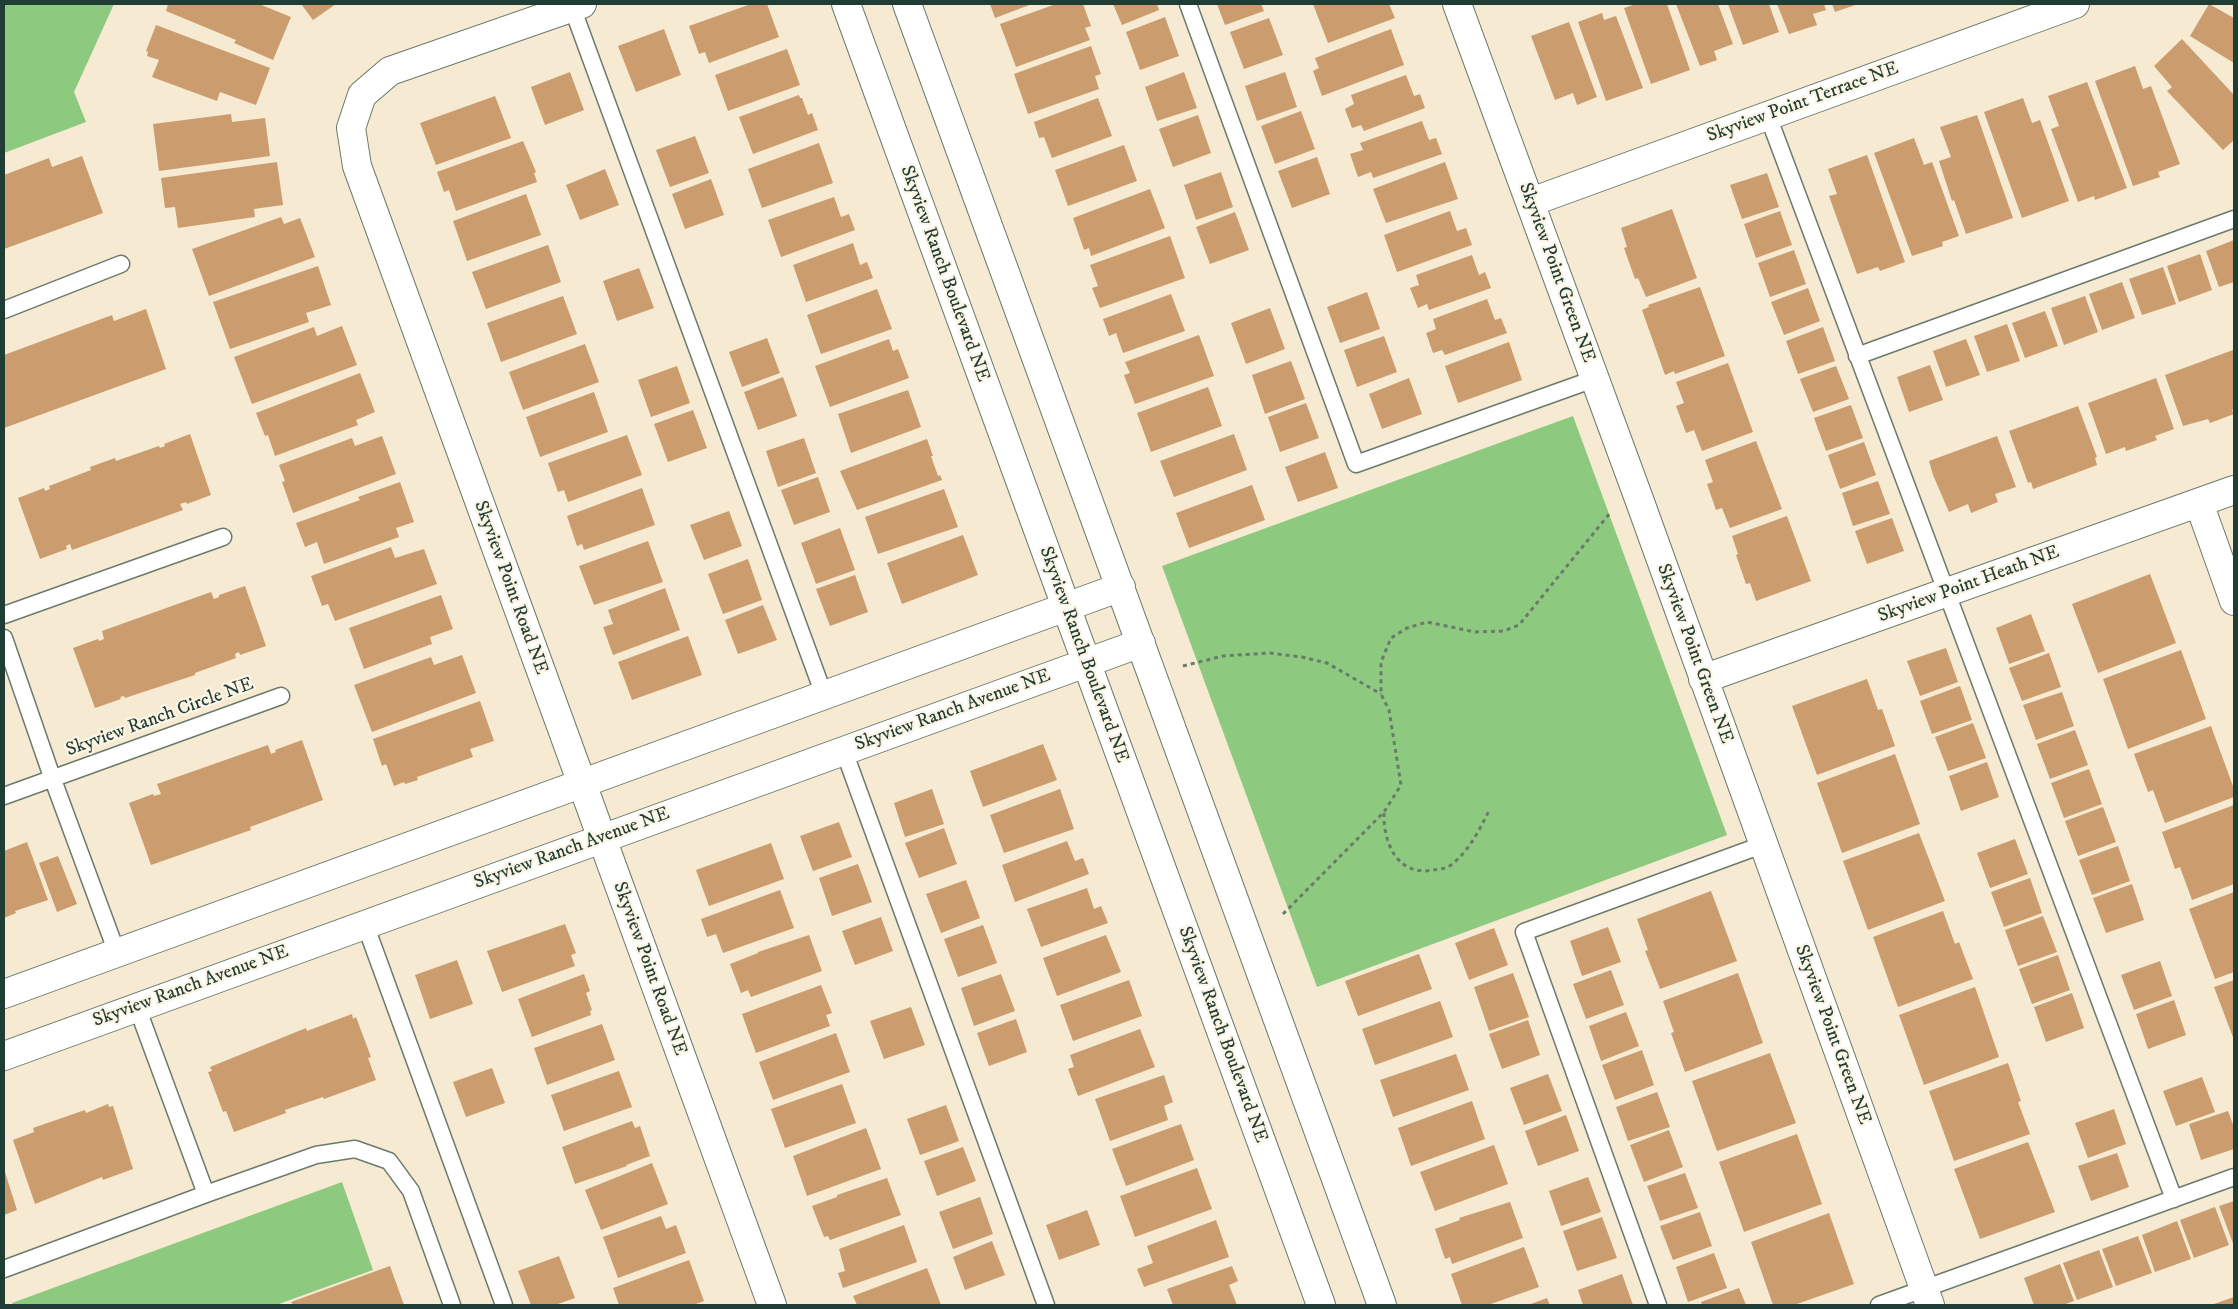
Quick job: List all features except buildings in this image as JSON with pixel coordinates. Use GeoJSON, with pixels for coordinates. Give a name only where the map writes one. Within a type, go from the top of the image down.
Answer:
{"type":"FeatureCollection","features":[{"type":"Feature","properties":{"kind":"street","name":"Skyview Ranch Boulevard NE"},"geometry":{"type":"LineString","coordinates":[[846,4],[1322,1305]]}},
{"type":"Feature","properties":{"kind":"street"},"geometry":{"type":"LineString","coordinates":[[907,4],[1121,587],[1247,940],[1382,1305]]}},
{"type":"Feature","properties":{"kind":"street","name":"Skyview Point Green NE"},"geometry":{"type":"LineString","coordinates":[[1457,4],[1639,499],[1762,845],[1927,1297]]}},
{"type":"Feature","properties":{"kind":"street","name":"Skyview Point Terrace NE"},"geometry":{"type":"LineString","coordinates":[[1530,202],[2075,4]]}},
{"type":"Feature","properties":{"kind":"street","name":"Skyview Point Road NE"},"geometry":{"type":"LineString","coordinates":[[577,6],[390,71],[362,95],[351,128],[357,166],[772,1305]]}},
{"type":"Feature","properties":{"kind":"street","name":"Skyview Point Heath NE"},"geometry":{"type":"LineString","coordinates":[[1703,679],[2234,490]]}},
{"type":"Feature","properties":{"kind":"street"},"geometry":{"type":"LineString","coordinates":[[2199,503],[2234,601]]}},
{"type":"Feature","properties":{"kind":"street"},"geometry":{"type":"LineString","coordinates":[[4,994],[1121,587]]}},
{"type":"Feature","properties":{"kind":"street","name":"Skyview Ranch Avenue NE"},"geometry":{"type":"LineString","coordinates":[[4,1056],[1141,643]]}},
{"type":"Feature","properties":{"kind":"lane"},"geometry":{"type":"LineString","coordinates":[[1188,4],[1356,464],[1594,379]]}},
{"type":"Feature","properties":{"kind":"lane"},"geometry":{"type":"LineString","coordinates":[[577,6],[824,695]]}},
{"type":"Feature","properties":{"kind":"lane"},"geometry":{"type":"LineString","coordinates":[[1768,116],[1945,593],[2174,1198]]}},
{"type":"Feature","properties":{"kind":"lane"},"geometry":{"type":"LineString","coordinates":[[1857,356],[2234,219]]}},
{"type":"Feature","properties":{"kind":"lane"},"geometry":{"type":"LineString","coordinates":[[4,310],[121,264]]}},
{"type":"Feature","properties":{"kind":"lane"},"geometry":{"type":"LineString","coordinates":[[4,615],[223,537]]}},
{"type":"Feature","properties":{"kind":"lane","name":"Skyview Ranch Circle NE"},"geometry":{"type":"LineString","coordinates":[[4,638],[52,777],[117,953]]}},
{"type":"Feature","properties":{"kind":"lane","name":"Skyview Ranch Circle NE"},"geometry":{"type":"LineString","coordinates":[[4,796],[52,777],[280,696]]}},
{"type":"Feature","properties":{"kind":"lane"},"geometry":{"type":"LineString","coordinates":[[844,750],[1046,1305]]}},
{"type":"Feature","properties":{"kind":"lane"},"geometry":{"type":"LineString","coordinates":[[1658,1305],[1524,932],[1762,845]]}},
{"type":"Feature","properties":{"kind":"lane"},"geometry":{"type":"LineString","coordinates":[[365,924],[504,1305]]}},
{"type":"Feature","properties":{"kind":"lane"},"geometry":{"type":"LineString","coordinates":[[137,1007],[206,1194]]}},
{"type":"Feature","properties":{"kind":"lane"},"geometry":{"type":"LineString","coordinates":[[4,1269],[316,1155],[355,1149],[389,1161],[411,1191],[452,1305]]}},
{"type":"Feature","properties":{"kind":"lane"},"geometry":{"type":"LineString","coordinates":[[1879,1305],[1927,1297],[2174,1198],[2234,1177]]}},
{"type":"Feature","properties":{"kind":"path"},"geometry":{"type":"LineString","coordinates":[[1283,914],[1384,812],[1401,785],[1388,710],[1382,694],[1381,662],[1391,638],[1407,628],[1428,622],[1475,632],[1504,631],[1520,625],[1614,507],[1639,499]]}},
{"type":"Feature","properties":{"kind":"path"},"geometry":{"type":"LineString","coordinates":[[1176,668],[1223,656],[1270,653],[1302,657],[1327,663],[1382,694]]}},
{"type":"Feature","properties":{"kind":"path"},"geometry":{"type":"LineString","coordinates":[[1384,812],[1384,829],[1388,844],[1400,863],[1421,873],[1449,867],[1470,848],[1490,809]]}},
{"type":"Feature","properties":{"kind":"green space"},"geometry":{"type":"Polygon","coordinates":[[[4,4],[114,4],[74,92],[86,122],[4,153],[4,4]]]}},
{"type":"Feature","properties":{"kind":"green space"},"geometry":{"type":"Polygon","coordinates":[[[1573,416],[1727,835],[1317,987],[1162,566],[1573,416]]]}},
{"type":"Feature","properties":{"kind":"green space"},"geometry":{"type":"Polygon","coordinates":[[[342,1182],[373,1270],[276,1305],[13,1305],[12,1303],[342,1182]]]}}]}
